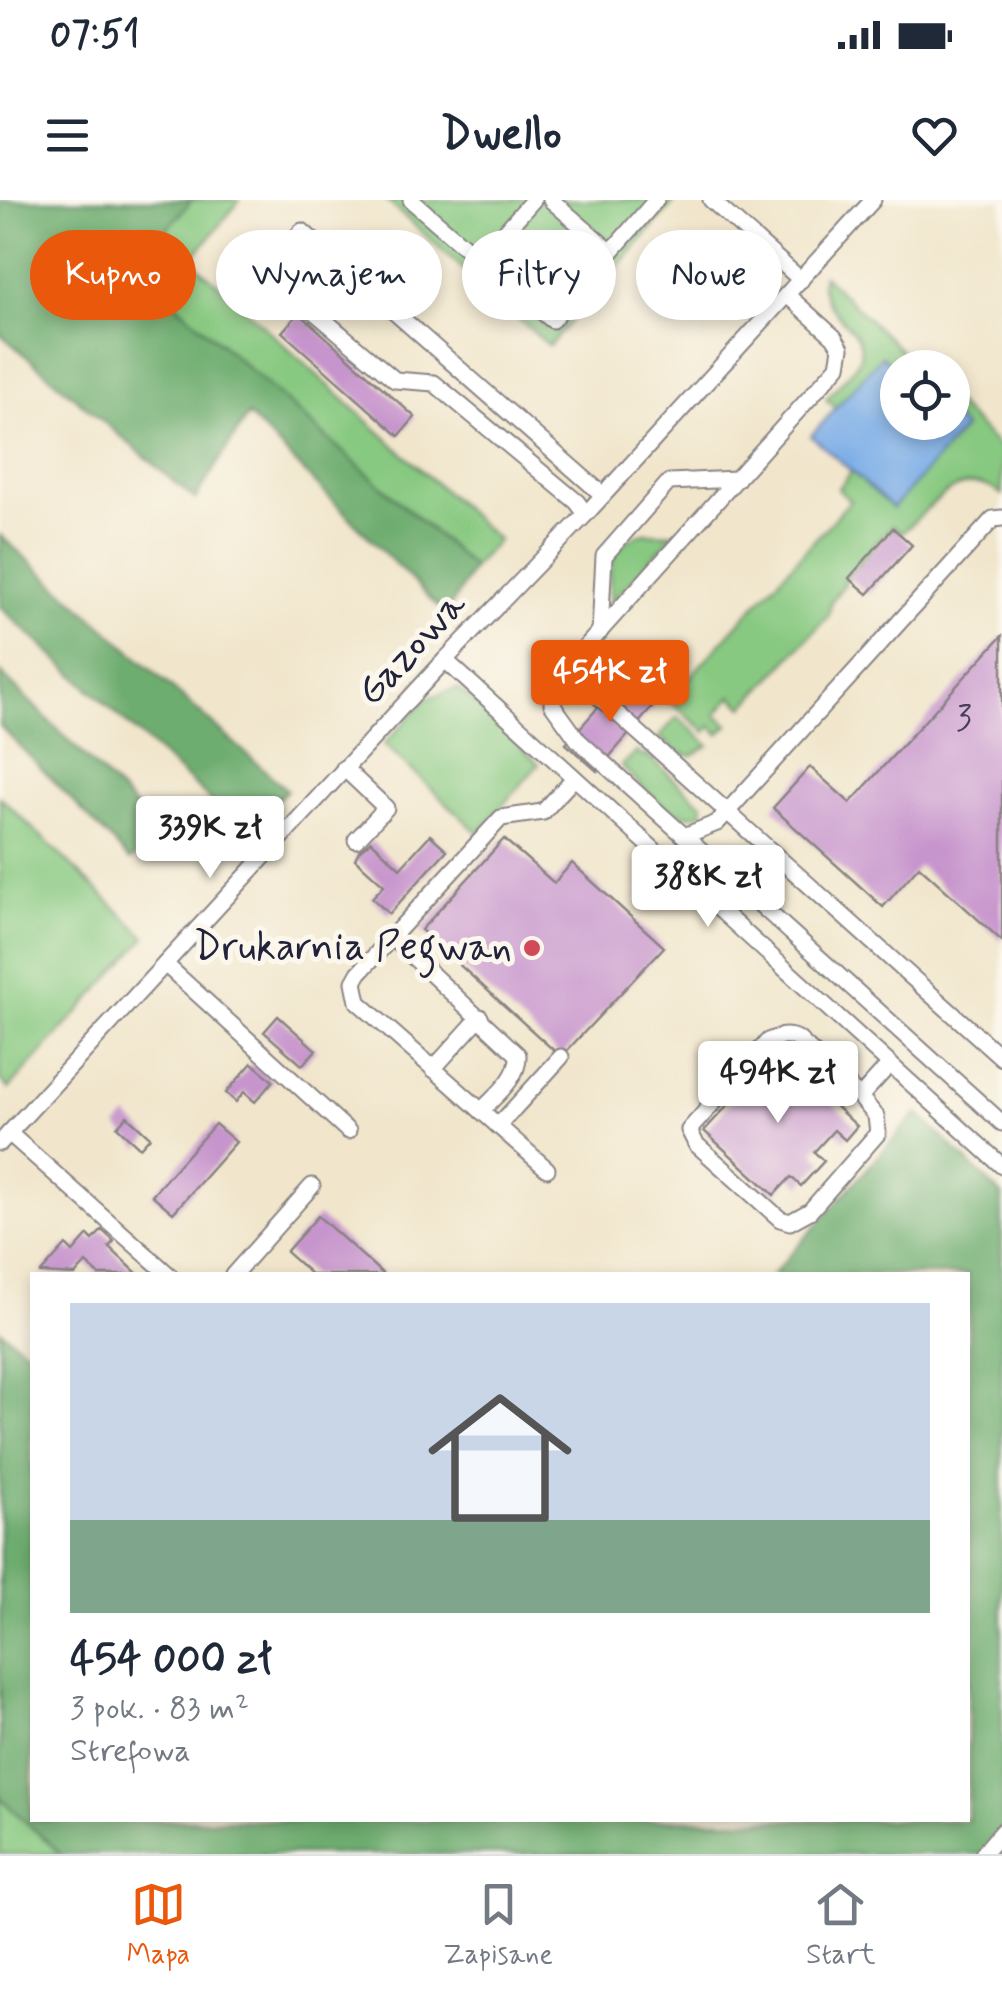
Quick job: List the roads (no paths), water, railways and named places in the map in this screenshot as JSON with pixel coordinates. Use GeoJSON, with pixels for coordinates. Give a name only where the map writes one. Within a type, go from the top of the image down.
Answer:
{"type":"FeatureCollection","features":[{"type":"Feature","properties":{"kind":"street"},"geometry":{"type":"LineString","coordinates":[[411,200],[462,244]]}},
{"type":"Feature","properties":{"kind":"street"},"geometry":{"type":"LineString","coordinates":[[506,230],[533,200]]}},
{"type":"Feature","properties":{"kind":"street"},"geometry":{"type":"LineString","coordinates":[[551,200],[586,230]]}},
{"type":"Feature","properties":{"kind":"street"},"geometry":{"type":"LineString","coordinates":[[616,246],[656,200]]}},
{"type":"Feature","properties":{"kind":"street"},"geometry":{"type":"LineString","coordinates":[[711,200],[801,280]]}},
{"type":"Feature","properties":{"kind":"street","name":"Gazowa"},"geometry":{"type":"LineString","coordinates":[[5,1138],[344,768],[604,495],[872,200]]}},
{"type":"Feature","properties":{"kind":"street"},"geometry":{"type":"LineString","coordinates":[[586,514],[577,502],[434,382],[396,380],[265,270],[302,231],[604,495]]}},
{"type":"Feature","properties":{"kind":"street"},"geometry":{"type":"LineString","coordinates":[[787,295],[834,338],[841,348],[838,366],[556,680],[552,704],[578,740],[1002,1123]]}},
{"type":"Feature","properties":{"kind":"street"},"geometry":{"type":"LineString","coordinates":[[600,632],[604,556],[620,534],[670,482],[738,479]]}},
{"type":"Feature","properties":{"kind":"street"},"geometry":{"type":"LineString","coordinates":[[672,868],[689,840],[728,810],[992,519],[1002,518]]}},
{"type":"Feature","properties":{"kind":"street"},"geometry":{"type":"LineString","coordinates":[[445,660],[1002,1166]]}},
{"type":"Feature","properties":{"kind":"street"},"geometry":{"type":"LineString","coordinates":[[575,660],[598,697],[1002,1058]]}},
{"type":"Feature","properties":{"kind":"street"},"geometry":{"type":"LineString","coordinates":[[344,768],[386,808],[356,840]]}},
{"type":"Feature","properties":{"kind":"street"},"geometry":{"type":"LineString","coordinates":[[546,1170],[358,1002],[354,982],[358,973],[501,818],[543,812],[574,778]]}},
{"type":"Feature","properties":{"kind":"street"},"geometry":{"type":"LineString","coordinates":[[392,937],[514,1047],[518,1064],[512,1077],[481,1111]]}},
{"type":"Feature","properties":{"kind":"street"},"geometry":{"type":"LineString","coordinates":[[164,964],[348,1130]]}},
{"type":"Feature","properties":{"kind":"street"},"geometry":{"type":"LineString","coordinates":[[433,1069],[480,1017]]}},
{"type":"Feature","properties":{"kind":"street"},"geometry":{"type":"LineString","coordinates":[[787,1034],[798,1038],[860,1098],[876,1116],[878,1133],[810,1211],[790,1222],[780,1220],[710,1157],[696,1144],[689,1130],[768,1041],[787,1034]]}},
{"type":"Feature","properties":{"kind":"street"},"geometry":{"type":"LineString","coordinates":[[498,1126],[561,1056]]}},
{"type":"Feature","properties":{"kind":"street"},"geometry":{"type":"LineString","coordinates":[[860,1098],[890,1064]]}},
{"type":"Feature","properties":{"kind":"street"},"geometry":{"type":"LineString","coordinates":[[5,1138],[164,1272]]}},
{"type":"Feature","properties":{"kind":"street"},"geometry":{"type":"LineString","coordinates":[[236,1272],[312,1186]]}},
{"type":"Feature","properties":{"kind":"street"},"geometry":{"type":"LineString","coordinates":[[983,1854],[1002,1830]]}},
{"type":"Feature","properties":{"kind":"water"},"geometry":{"type":"Polygon","coordinates":[[[880,358],[880,440],[953,440],[893,508],[811,436],[880,358]]]}},
{"type":"Feature","properties":{"kind":"place","name":"Drukarnia Pegwan"},"geometry":{"type":"Point","coordinates":[532,948]}}]}
